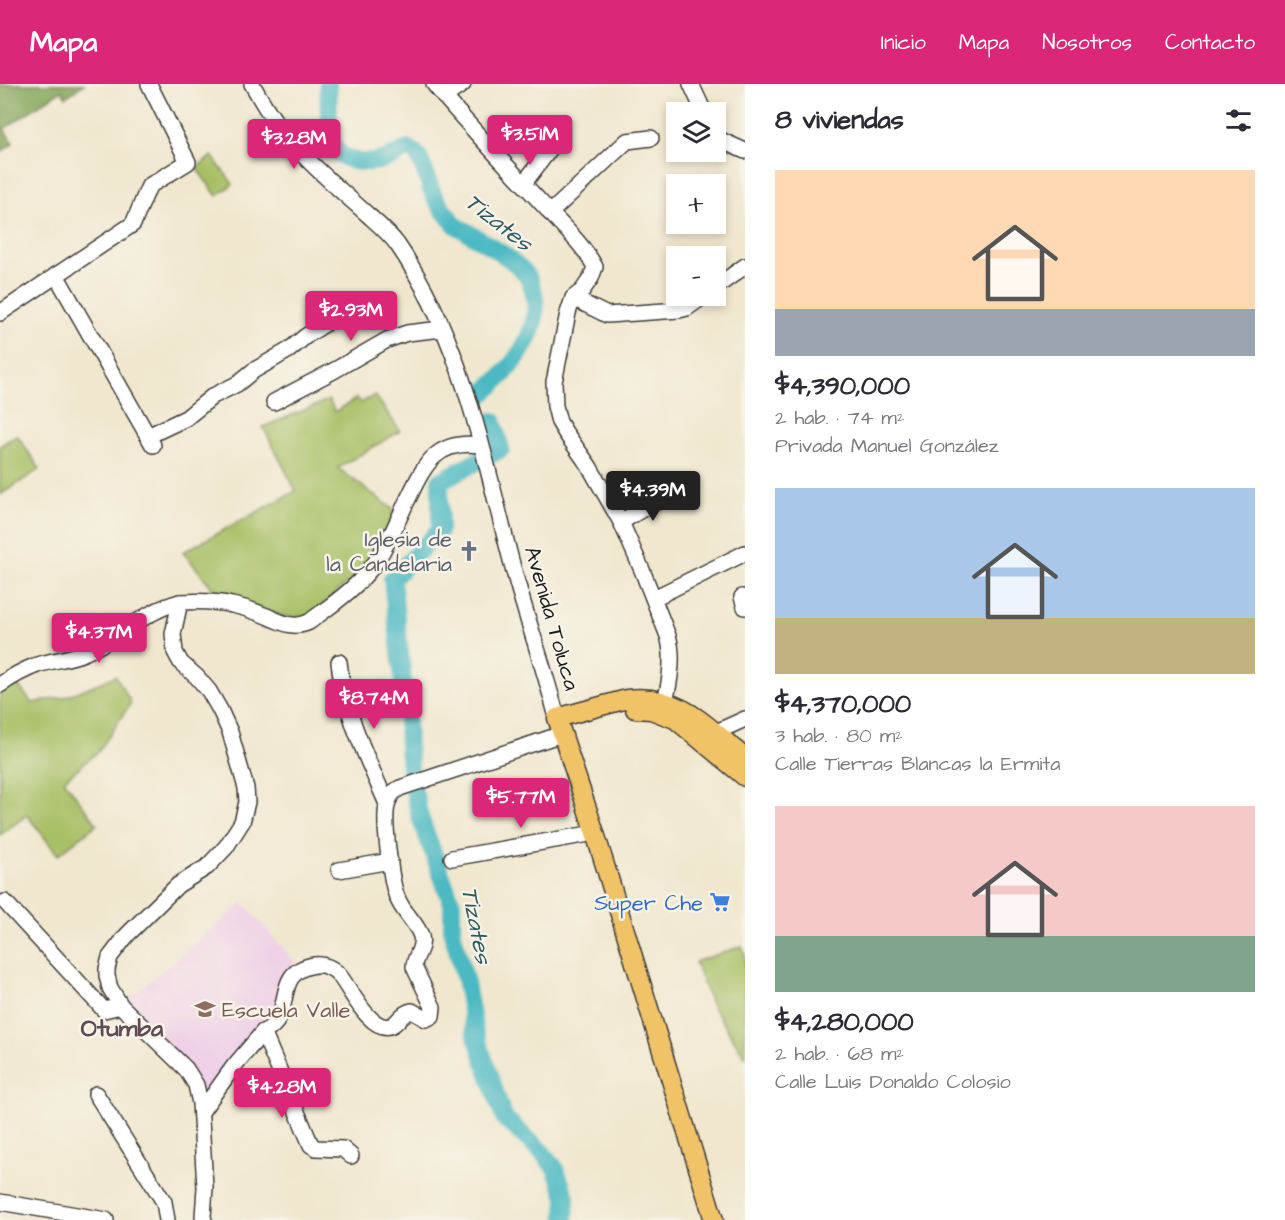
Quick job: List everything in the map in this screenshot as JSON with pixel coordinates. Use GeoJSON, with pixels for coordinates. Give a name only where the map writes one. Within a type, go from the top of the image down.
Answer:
{"type":"FeatureCollection","features":[{"type":"Feature","properties":{"kind":"main road"},"geometry":{"type":"LineString","coordinates":[[560,727],[627,699],[646,698],[663,707],[745,777]]}},
{"type":"Feature","properties":{"kind":"main road"},"geometry":{"type":"LineString","coordinates":[[663,707],[685,710],[745,758]]}},
{"type":"Feature","properties":{"kind":"main road","name":"Avenida Toluca"},"geometry":{"type":"LineString","coordinates":[[560,727],[595,833],[714,1220]]}},
{"type":"Feature","properties":{"kind":"street"},"geometry":{"type":"LineString","coordinates":[[0,313],[133,224],[149,186],[188,162],[149,84]]}},
{"type":"Feature","properties":{"kind":"street","name":"Avenida Toluca"},"geometry":{"type":"LineString","coordinates":[[252,84],[280,131],[395,242],[419,278],[435,309],[469,399],[515,577],[547,676],[560,727]]}},
{"type":"Feature","properties":{"kind":"street"},"geometry":{"type":"LineString","coordinates":[[434,84],[459,115],[568,231],[589,256],[595,267],[582,291],[573,298],[568,313],[554,382],[555,406],[559,422],[589,466],[621,522],[668,636],[672,651],[663,707]]}},
{"type":"Feature","properties":{"kind":"street"},"geometry":{"type":"LineString","coordinates":[[444,97],[463,84]]}},
{"type":"Feature","properties":{"kind":"street"},"geometry":{"type":"LineString","coordinates":[[691,84],[699,102]]}},
{"type":"Feature","properties":{"kind":"street"},"geometry":{"type":"LineString","coordinates":[[550,213],[627,141],[651,138]]}},
{"type":"Feature","properties":{"kind":"street"},"geometry":{"type":"LineString","coordinates":[[726,142],[745,151]]}},
{"type":"Feature","properties":{"kind":"street"},"geometry":{"type":"LineString","coordinates":[[524,183],[553,145]]}},
{"type":"Feature","properties":{"kind":"street"},"geometry":{"type":"LineString","coordinates":[[726,280],[745,266]]}},
{"type":"Feature","properties":{"kind":"street"},"geometry":{"type":"LineString","coordinates":[[56,275],[150,441],[186,418],[213,396],[237,384],[253,371],[289,350],[306,336],[350,308]]}},
{"type":"Feature","properties":{"kind":"street"},"geometry":{"type":"LineString","coordinates":[[573,298],[607,315],[679,310],[690,306]]}},
{"type":"Feature","properties":{"kind":"street"},"geometry":{"type":"LineString","coordinates":[[274,402],[387,339],[406,333],[442,329]]}},
{"type":"Feature","properties":{"kind":"street"},"geometry":{"type":"LineString","coordinates":[[0,684],[36,665],[84,654],[153,612],[180,602],[231,604],[256,611],[292,626],[309,622],[345,594],[374,564],[430,460],[442,450],[465,444],[483,453]]}},
{"type":"Feature","properties":{"kind":"street"},"geometry":{"type":"LineString","coordinates":[[621,522],[652,503],[674,497]]}},
{"type":"Feature","properties":{"kind":"street"},"geometry":{"type":"LineString","coordinates":[[654,598],[745,553]]}},
{"type":"Feature","properties":{"kind":"street"},"geometry":{"type":"LineString","coordinates":[[180,602],[173,634],[175,652],[181,663],[209,691],[220,710],[230,732],[246,788],[247,802],[242,822],[226,847],[207,867],[178,885],[127,935],[112,952],[107,976],[110,987],[121,1006],[186,1069],[196,1085],[201,1112],[205,1187],[202,1217],[204,1220]]}},
{"type":"Feature","properties":{"kind":"street"},"geometry":{"type":"LineString","coordinates":[[339,662],[340,677],[348,708],[387,804]]}},
{"type":"Feature","properties":{"kind":"street"},"geometry":{"type":"LineString","coordinates":[[714,733],[745,719]]}},
{"type":"Feature","properties":{"kind":"street"},"geometry":{"type":"LineString","coordinates":[[201,1112],[234,1066],[263,1032],[273,1027],[280,1019],[288,983],[291,976],[298,970],[316,965],[327,966],[335,971],[359,1005],[378,1024],[390,1026],[404,1013],[412,1011],[424,1018],[432,1016],[433,1007],[414,967],[421,948],[421,937],[402,909],[396,895],[385,817],[387,804],[393,793],[404,787],[560,727]]}},
{"type":"Feature","properties":{"kind":"street"},"geometry":{"type":"LineString","coordinates":[[452,858],[595,833]]}},
{"type":"Feature","properties":{"kind":"street"},"geometry":{"type":"LineString","coordinates":[[339,870],[390,861]]}},
{"type":"Feature","properties":{"kind":"street"},"geometry":{"type":"LineString","coordinates":[[4,902],[104,1010],[121,1006]]}},
{"type":"Feature","properties":{"kind":"street"},"geometry":{"type":"LineString","coordinates":[[263,1032],[310,1145],[316,1148],[342,1149],[351,1156]]}},
{"type":"Feature","properties":{"kind":"street"},"geometry":{"type":"LineString","coordinates":[[96,1094],[164,1202],[167,1220]]}},
{"type":"Feature","properties":{"kind":"street"},"geometry":{"type":"LineString","coordinates":[[0,1202],[105,1220]]}},
{"type":"Feature","properties":{"kind":"shaded area","name":"Escuela Valle"},"geometry":{"type":"Polygon","coordinates":[[[243,902],[299,967],[280,1014],[202,1108],[201,1093],[123,1004],[243,902]]]}},
{"type":"Feature","properties":{"kind":"green space"},"geometry":{"type":"Polygon","coordinates":[[[0,84],[84,84],[66,97],[62,90],[4,129],[13,143],[0,153],[0,84]]]}},
{"type":"Feature","properties":{"kind":"green space"},"geometry":{"type":"Polygon","coordinates":[[[212,156],[233,184],[217,196],[196,168],[212,156]]]}},
{"type":"Feature","properties":{"kind":"green space"},"geometry":{"type":"Polygon","coordinates":[[[375,395],[400,431],[338,468],[398,513],[372,562],[303,621],[212,598],[211,586],[183,552],[296,491],[263,427],[329,400],[335,412],[357,398],[361,403],[375,395]]]}},
{"type":"Feature","properties":{"kind":"green space"},"geometry":{"type":"Polygon","coordinates":[[[17,435],[40,469],[0,495],[0,446],[17,435]]]}},
{"type":"Feature","properties":{"kind":"green space"},"geometry":{"type":"Polygon","coordinates":[[[116,676],[131,703],[99,751],[64,780],[97,824],[58,855],[27,815],[0,835],[0,688],[13,679],[32,703],[65,697],[116,676]]]}},
{"type":"Feature","properties":{"kind":"green space"},"geometry":{"type":"Polygon","coordinates":[[[742,946],[745,954],[745,1057],[711,1004],[695,962],[742,946]]]}},
{"type":"Feature","properties":{"kind":"waterway","name":"Tizates"},"geometry":{"type":"LineString","coordinates":[[328,84],[330,130],[333,143],[338,151],[351,160],[359,162],[377,161],[405,150],[413,151],[422,165],[436,199],[453,222],[459,228],[509,258],[529,279],[535,302],[535,318],[530,333],[504,374],[481,395]]}},
{"type":"Feature","properties":{"kind":"waterway","name":"Tizates"},"geometry":{"type":"LineString","coordinates":[[493,421],[501,449],[440,481],[440,530],[392,579],[407,717],[411,778],[420,817],[452,904],[452,931],[466,983],[475,1033],[504,1118],[540,1150],[555,1168],[566,1197],[565,1220]]}},
{"type":"Feature","properties":{"kind":"place","name":"Iglesia de la Candelaria"},"geometry":{"type":"Point","coordinates":[469,551]}},
{"type":"Feature","properties":{"kind":"place","name":"Super Che"},"geometry":{"type":"Point","coordinates":[720,902]}},
{"type":"Feature","properties":{"kind":"place","name":"Escuela Valle"},"geometry":{"type":"Point","coordinates":[205,1009]}},
{"type":"Feature","properties":{"kind":"district","name":"Otumba"},"geometry":{"type":"Point","coordinates":[122,1028]}}]}
